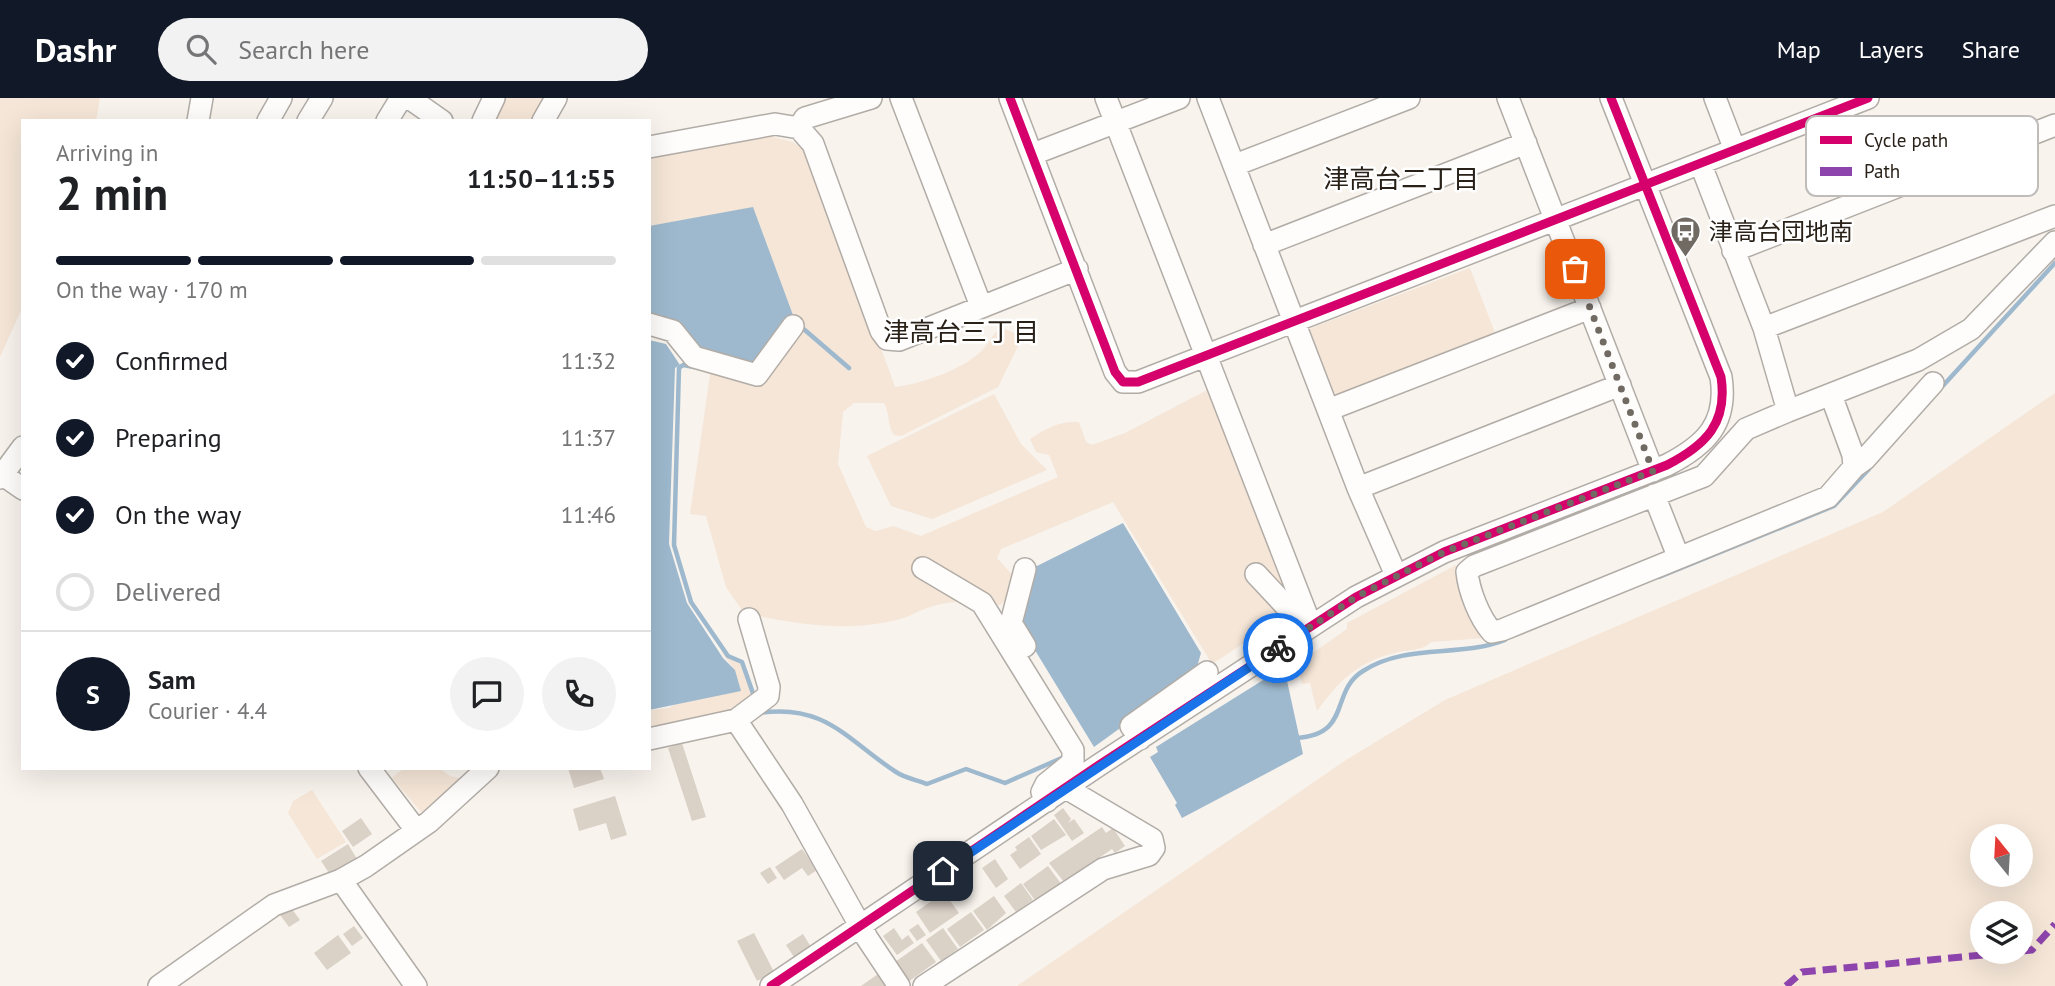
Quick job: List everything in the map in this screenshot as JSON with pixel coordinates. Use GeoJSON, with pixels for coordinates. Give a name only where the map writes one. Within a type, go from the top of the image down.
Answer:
{"type":"FeatureCollection","features":[{"type":"Feature","properties":{"kind":"street"},"geometry":{"type":"LineString","coordinates":[[198,119],[202,98]]}},
{"type":"Feature","properties":{"kind":"street"},"geometry":{"type":"LineString","coordinates":[[269,119],[281,98]]}},
{"type":"Feature","properties":{"kind":"street"},"geometry":{"type":"LineString","coordinates":[[309,119],[322,98]]}},
{"type":"Feature","properties":{"kind":"street"},"geometry":{"type":"LineString","coordinates":[[388,119],[401,98]]}},
{"type":"Feature","properties":{"kind":"street"},"geometry":{"type":"LineString","coordinates":[[409,98],[439,119]]}},
{"type":"Feature","properties":{"kind":"street"},"geometry":{"type":"LineString","coordinates":[[484,119],[494,98]]}},
{"type":"Feature","properties":{"kind":"street"},"geometry":{"type":"LineString","coordinates":[[544,119],[556,98]]}},
{"type":"Feature","properties":{"kind":"street"},"geometry":{"type":"LineString","coordinates":[[651,147],[775,124],[871,98]]}},
{"type":"Feature","properties":{"kind":"street"},"geometry":{"type":"LineString","coordinates":[[901,98],[981,306]]}},
{"type":"Feature","properties":{"kind":"street"},"geometry":{"type":"LineString","coordinates":[[1010,98],[1115,372],[1124,382],[1138,382],[1806,122]]}},
{"type":"Feature","properties":{"kind":"street"},"geometry":{"type":"LineString","coordinates":[[1106,98],[1311,626]]}},
{"type":"Feature","properties":{"kind":"street"},"geometry":{"type":"LineString","coordinates":[[1033,154],[1179,98]]}},
{"type":"Feature","properties":{"kind":"street"},"geometry":{"type":"LineString","coordinates":[[1208,98],[1358,488],[1396,575]]}},
{"type":"Feature","properties":{"kind":"street"},"geometry":{"type":"LineString","coordinates":[[1235,165],[1409,98]]}},
{"type":"Feature","properties":{"kind":"street"},"geometry":{"type":"LineString","coordinates":[[1508,98],[1653,471]]}},
{"type":"Feature","properties":{"kind":"street"},"geometry":{"type":"LineString","coordinates":[[772,986],[1099,765],[1311,626],[1396,575],[1505,527],[1653,471],[1690,453],[1706,438],[1718,420],[1724,399],[1721,376],[1611,98]]}},
{"type":"Feature","properties":{"kind":"street"},"geometry":{"type":"LineString","coordinates":[[1715,98],[1735,150]]}},
{"type":"Feature","properties":{"kind":"street"},"geometry":{"type":"LineString","coordinates":[[1822,116],[1868,98]]}},
{"type":"Feature","properties":{"kind":"street"},"geometry":{"type":"LineString","coordinates":[[802,115],[881,331],[887,340],[899,340],[1077,269]]}},
{"type":"Feature","properties":{"kind":"street"},"geometry":{"type":"LineString","coordinates":[[2038,132],[2055,125]]}},
{"type":"Feature","properties":{"kind":"street"},"geometry":{"type":"LineString","coordinates":[[1264,245],[1526,143]]}},
{"type":"Feature","properties":{"kind":"street"},"geometry":{"type":"LineString","coordinates":[[1701,165],[1763,328],[1788,411]]}},
{"type":"Feature","properties":{"kind":"street"},"geometry":{"type":"LineString","coordinates":[[1733,251],[1874,196]]}},
{"type":"Feature","properties":{"kind":"street"},"geometry":{"type":"LineString","coordinates":[[1763,328],[2055,216]]}},
{"type":"Feature","properties":{"kind":"street"},"geometry":{"type":"LineString","coordinates":[[1933,383],[1865,460],[1854,467],[1828,497],[1502,630],[1492,632],[1484,623],[1468,580],[1467,572],[1474,566],[1704,476],[1746,429],[1918,360],[1971,329],[2055,243]]}},
{"type":"Feature","properties":{"kind":"street"},"geometry":{"type":"LineString","coordinates":[[1328,410],[1590,308]]}},
{"type":"Feature","properties":{"kind":"street"},"geometry":{"type":"LineString","coordinates":[[651,325],[673,331],[694,357],[757,375],[793,326]]}},
{"type":"Feature","properties":{"kind":"street"},"geometry":{"type":"LineString","coordinates":[[1358,488],[1620,385]]}},
{"type":"Feature","properties":{"kind":"street"},"geometry":{"type":"LineString","coordinates":[[1831,395],[1853,455],[1854,467]]}},
{"type":"Feature","properties":{"kind":"street"},"geometry":{"type":"LineString","coordinates":[[21,450],[1,476],[21,488]]}},
{"type":"Feature","properties":{"kind":"street"},"geometry":{"type":"LineString","coordinates":[[1654,495],[1678,556]]}},
{"type":"Feature","properties":{"kind":"street"},"geometry":{"type":"LineString","coordinates":[[923,568],[982,603],[1073,750],[1073,762],[1045,784],[1042,792],[1047,801]]}},
{"type":"Feature","properties":{"kind":"street"},"geometry":{"type":"LineString","coordinates":[[1025,569],[1012,623],[1099,765]]}},
{"type":"Feature","properties":{"kind":"street"},"geometry":{"type":"LineString","coordinates":[[1256,574],[1297,618],[1311,626]]}},
{"type":"Feature","properties":{"kind":"street"},"geometry":{"type":"LineString","coordinates":[[651,739],[739,724],[768,696],[769,687],[749,619]]}},
{"type":"Feature","properties":{"kind":"street"},"geometry":{"type":"LineString","coordinates":[[1140,739],[1131,726],[1207,672]]}},
{"type":"Feature","properties":{"kind":"street"},"geometry":{"type":"LineString","coordinates":[[739,724],[792,804],[860,927],[899,986]]}},
{"type":"Feature","properties":{"kind":"street"},"geometry":{"type":"LineString","coordinates":[[371,770],[421,827]]}},
{"type":"Feature","properties":{"kind":"street"},"geometry":{"type":"LineString","coordinates":[[159,986],[274,905],[342,884],[421,827],[486,770]]}},
{"type":"Feature","properties":{"kind":"street"},"geometry":{"type":"LineString","coordinates":[[923,986],[1103,869],[1149,855],[1154,848],[1152,839],[1066,788]]}},
{"type":"Feature","properties":{"kind":"street"},"geometry":{"type":"LineString","coordinates":[[342,884],[416,986]]}},
{"type":"Feature","properties":{"kind":"shaded area"},"geometry":{"type":"Polygon","coordinates":[[[0,98],[100,98],[96,119],[21,119],[21,310],[0,357],[0,98]]]}},
{"type":"Feature","properties":{"kind":"shaded area"},"geometry":{"type":"Polygon","coordinates":[[[501,98],[551,98],[540,119],[491,119],[501,98]]]}},
{"type":"Feature","properties":{"kind":"shaded area"},"geometry":{"type":"Polygon","coordinates":[[[766,135],[793,142],[812,157],[895,387],[931,379],[968,362],[1003,328],[1016,334],[1018,346],[998,387],[901,436],[894,435],[884,403],[854,403],[843,412],[838,464],[866,527],[876,531],[893,526],[921,536],[1058,477],[1049,455],[1036,452],[1030,439],[1047,429],[1059,424],[1079,422],[1086,442],[1092,445],[1125,433],[1211,388],[1295,609],[1294,626],[1229,670],[1273,624],[1212,664],[1113,502],[1001,549],[997,558],[1015,578],[1013,594],[1000,605],[948,603],[900,619],[861,626],[783,621],[744,613],[726,587],[706,516],[690,514],[711,368],[798,328],[753,208],[651,226],[651,154],[766,135]]]}},
{"type":"Feature","properties":{"kind":"shaded area"},"geometry":{"type":"Polygon","coordinates":[[[1470,268],[1497,338],[1340,396],[1330,391],[1308,333],[1311,328],[1470,268]]]}},
{"type":"Feature","properties":{"kind":"shaded area"},"geometry":{"type":"Polygon","coordinates":[[[2055,393],[2055,986],[1017,986],[1346,760],[1445,700],[1883,512],[2055,393]]]}},
{"type":"Feature","properties":{"kind":"shaded area"},"geometry":{"type":"Polygon","coordinates":[[[994,394],[1021,444],[1047,470],[932,519],[891,506],[867,456],[994,394]]]}},
{"type":"Feature","properties":{"kind":"shaded area"},"geometry":{"type":"Polygon","coordinates":[[[1456,565],[1485,638],[1431,642],[1419,649],[1395,653],[1370,662],[1359,667],[1341,682],[1317,711],[1310,683],[1302,684],[1297,664],[1347,629],[1347,623],[1456,565]]]}},
{"type":"Feature","properties":{"kind":"shaded area"},"geometry":{"type":"Polygon","coordinates":[[[720,651],[741,665],[752,696],[733,712],[651,733],[651,710],[669,708],[735,670],[720,651]]]}},
{"type":"Feature","properties":{"kind":"shaded area"},"geometry":{"type":"Polygon","coordinates":[[[402,770],[442,770],[450,776],[463,779],[422,813],[392,778],[402,770]]]}},
{"type":"Feature","properties":{"kind":"shaded area"},"geometry":{"type":"Polygon","coordinates":[[[312,790],[346,842],[317,859],[288,813],[293,801],[312,790]]]}},
{"type":"Feature","properties":{"kind":"water"},"geometry":{"type":"Polygon","coordinates":[[[753,207],[793,315],[756,368],[694,350],[651,320],[651,226],[753,207]]]}},
{"type":"Feature","properties":{"kind":"water"},"geometry":{"type":"Polygon","coordinates":[[[651,340],[666,344],[680,365],[675,368],[669,544],[687,603],[723,658],[735,670],[741,691],[651,710],[651,340]]]}},
{"type":"Feature","properties":{"kind":"water"},"geometry":{"type":"Polygon","coordinates":[[[1123,523],[1201,653],[1195,674],[1094,747],[1019,624],[1035,567],[1123,523]]]}},
{"type":"Feature","properties":{"kind":"water"},"geometry":{"type":"Polygon","coordinates":[[[1284,667],[1303,754],[1182,818],[1175,805],[1177,803],[1150,757],[1158,752],[1156,747],[1284,667]]]}},
{"type":"Feature","properties":{"kind":"building"},"geometry":{"type":"Polygon","coordinates":[[[682,743],[706,817],[692,821],[668,748],[682,743]]]}},
{"type":"Feature","properties":{"kind":"building"},"geometry":{"type":"Polygon","coordinates":[[[569,770],[601,770],[604,779],[574,788],[569,770]]]}},
{"type":"Feature","properties":{"kind":"building"},"geometry":{"type":"Polygon","coordinates":[[[615,796],[627,835],[611,840],[606,823],[579,831],[573,809],[615,796]]]}},
{"type":"Feature","properties":{"kind":"building"},"geometry":{"type":"Polygon","coordinates":[[[1063,808],[1071,819],[1068,823],[1074,819],[1084,833],[1072,841],[1054,815],[1063,808]]]}},
{"type":"Feature","properties":{"kind":"building"},"geometry":{"type":"Polygon","coordinates":[[[361,818],[372,834],[353,847],[342,831],[361,818]]]}},
{"type":"Feature","properties":{"kind":"building"},"geometry":{"type":"Polygon","coordinates":[[[1054,819],[1066,835],[1041,850],[1031,836],[1054,819]]]}},
{"type":"Feature","properties":{"kind":"building"},"geometry":{"type":"Polygon","coordinates":[[[1102,827],[1106,833],[1113,828],[1125,846],[1115,853],[1112,849],[1064,882],[1049,863],[1102,827]]]}},
{"type":"Feature","properties":{"kind":"building"},"geometry":{"type":"Polygon","coordinates":[[[1029,837],[1041,854],[1020,869],[1010,855],[1017,850],[1015,847],[1029,837]]]}},
{"type":"Feature","properties":{"kind":"building"},"geometry":{"type":"Polygon","coordinates":[[[348,844],[357,859],[331,876],[321,861],[348,844]]]}},
{"type":"Feature","properties":{"kind":"building"},"geometry":{"type":"Polygon","coordinates":[[[802,849],[817,870],[808,876],[802,868],[784,880],[775,867],[802,849]]]}},
{"type":"Feature","properties":{"kind":"building"},"geometry":{"type":"Polygon","coordinates":[[[995,859],[1008,879],[996,888],[982,868],[995,859]]]}},
{"type":"Feature","properties":{"kind":"building"},"geometry":{"type":"Polygon","coordinates":[[[1048,866],[1062,885],[1037,903],[1023,884],[1048,866]]]}},
{"type":"Feature","properties":{"kind":"building"},"geometry":{"type":"Polygon","coordinates":[[[770,867],[777,878],[768,884],[760,873],[770,867]]]}},
{"type":"Feature","properties":{"kind":"building"},"geometry":{"type":"Polygon","coordinates":[[[1021,883],[1033,900],[1016,912],[1004,896],[1021,883]]]}},
{"type":"Feature","properties":{"kind":"building"},"geometry":{"type":"Polygon","coordinates":[[[944,892],[959,913],[930,933],[916,912],[944,892]]]}},
{"type":"Feature","properties":{"kind":"building"},"geometry":{"type":"Polygon","coordinates":[[[994,896],[1006,913],[987,930],[973,911],[994,896]]]}},
{"type":"Feature","properties":{"kind":"building"},"geometry":{"type":"Polygon","coordinates":[[[289,905],[300,920],[289,927],[278,912],[289,905]]]}},
{"type":"Feature","properties":{"kind":"building"},"geometry":{"type":"Polygon","coordinates":[[[971,912],[984,930],[960,947],[947,929],[971,912]]]}},
{"type":"Feature","properties":{"kind":"building"},"geometry":{"type":"Polygon","coordinates":[[[918,924],[926,935],[917,941],[909,930],[918,924]]]}},
{"type":"Feature","properties":{"kind":"building"},"geometry":{"type":"Polygon","coordinates":[[[354,926],[363,938],[352,946],[343,934],[354,926]]]}},
{"type":"Feature","properties":{"kind":"building"},"geometry":{"type":"Polygon","coordinates":[[[894,928],[902,940],[908,935],[914,943],[897,955],[883,936],[894,928]]]}},
{"type":"Feature","properties":{"kind":"building"},"geometry":{"type":"Polygon","coordinates":[[[943,928],[958,949],[941,961],[926,940],[943,928]]]}},
{"type":"Feature","properties":{"kind":"building"},"geometry":{"type":"Polygon","coordinates":[[[754,933],[774,972],[757,981],[737,941],[754,933]]]}},
{"type":"Feature","properties":{"kind":"building"},"geometry":{"type":"Polygon","coordinates":[[[803,934],[811,947],[794,957],[786,945],[803,934]]]}},
{"type":"Feature","properties":{"kind":"building"},"geometry":{"type":"Polygon","coordinates":[[[338,935],[351,953],[327,970],[314,953],[338,935]]]}},
{"type":"Feature","properties":{"kind":"building"},"geometry":{"type":"Polygon","coordinates":[[[922,943],[936,962],[908,982],[895,962],[922,943]]]}},
{"type":"Feature","properties":{"kind":"building"},"geometry":{"type":"Polygon","coordinates":[[[878,974],[887,986],[861,986],[878,974]]]}},
{"type":"Feature","properties":{"kind":"waterway"},"geometry":{"type":"LineString","coordinates":[[1940,389],[2055,263]]}},
{"type":"Feature","properties":{"kind":"waterway"},"geometry":{"type":"LineString","coordinates":[[799,325],[849,368]]}},
{"type":"Feature","properties":{"kind":"waterway"},"geometry":{"type":"LineString","coordinates":[[694,367],[683,365],[679,368],[674,545],[691,602],[728,656],[742,662],[755,699]]}},
{"type":"Feature","properties":{"kind":"waterway"},"geometry":{"type":"LineString","coordinates":[[1659,577],[1834,506],[1869,469]]}},
{"type":"Feature","properties":{"kind":"waterway"},"geometry":{"type":"LineString","coordinates":[[1296,738],[1314,735],[1326,729],[1333,721],[1353,680],[1380,662],[1505,640]]}},
{"type":"Feature","properties":{"kind":"waterway"},"geometry":{"type":"LineString","coordinates":[[759,713],[782,711],[818,719],[849,737],[896,772],[927,784],[966,769],[1005,783],[1064,757]]}},
{"type":"Feature","properties":{"kind":"marked path"},"geometry":{"type":"LineString","coordinates":[[2033,949],[2055,924]]}},
{"type":"Feature","properties":{"kind":"marked path"},"geometry":{"type":"LineString","coordinates":[[1786,986],[1802,972],[1970,956]]}},
{"type":"Feature","properties":{"kind":"cycle path"},"geometry":{"type":"LineString","coordinates":[[1010,98],[1115,372],[1123,382],[1138,382],[1806,122]]}},
{"type":"Feature","properties":{"kind":"cycle path"},"geometry":{"type":"LineString","coordinates":[[771,986],[1099,765],[1356,597],[1444,552],[1667,465],[1703,440],[1711,431],[1721,407],[1721,377],[1611,98]]}},
{"type":"Feature","properties":{"kind":"cycle path"},"geometry":{"type":"LineString","coordinates":[[1822,116],[1868,98]]}},
{"type":"Feature","properties":{"kind":"way so far"},"geometry":{"type":"LineString","coordinates":[[1278,648],[1356,597],[1444,552],[1653,471],[1575,269]]}},
{"type":"Feature","properties":{"kind":"place","name":"津高台団地南"},"geometry":{"type":"Point","coordinates":[1686,259]}},
{"type":"Feature","properties":{"kind":"district","name":"津高台二丁目"},"geometry":{"type":"Point","coordinates":[1401,179]}},
{"type":"Feature","properties":{"kind":"district","name":"津高台三丁目"},"geometry":{"type":"Point","coordinates":[961,332]}},
{"type":"Feature","properties":{"kind":"route"},"geometry":{"type":"LineString","coordinates":[[943,871],[1278,648]]}}]}
